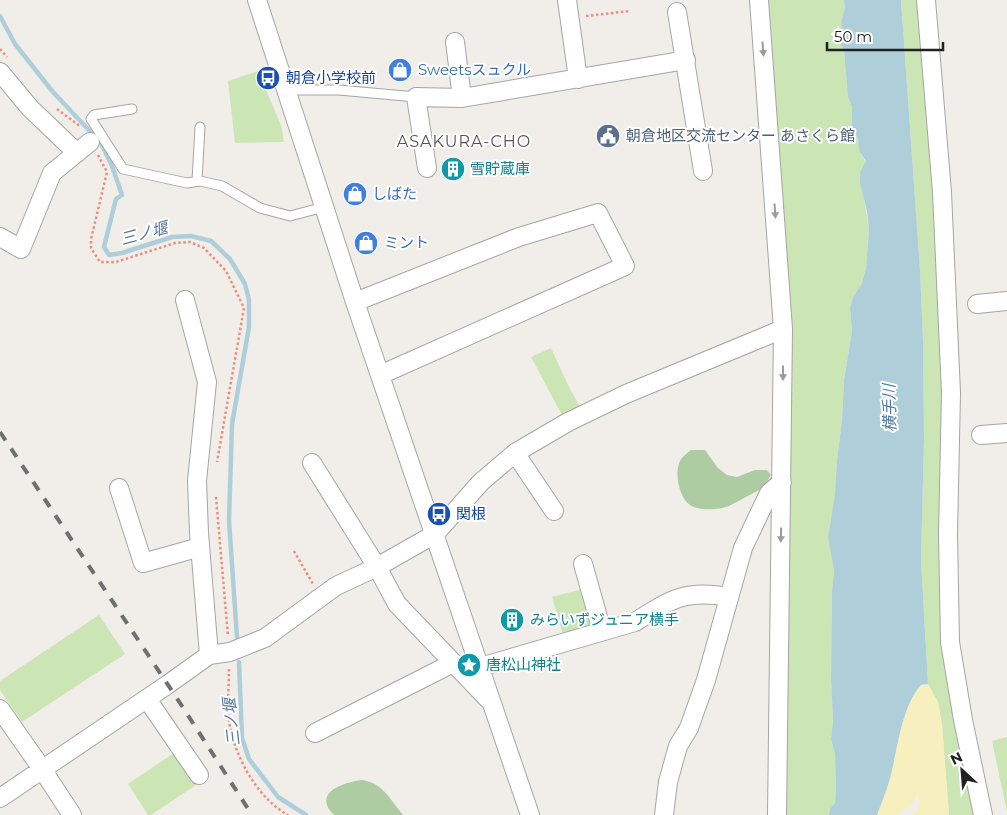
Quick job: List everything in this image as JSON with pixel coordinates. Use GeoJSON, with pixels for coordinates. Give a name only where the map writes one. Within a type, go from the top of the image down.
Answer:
{"type":"FeatureCollection","features":[{"type":"Feature","properties":{"kind":"street"},"geometry":{"type":"LineString","coordinates":[[257,0],[355,302],[530,815]]}},
{"type":"Feature","properties":{"kind":"street"},"geometry":{"type":"LineString","coordinates":[[567,0],[578,79]]}},
{"type":"Feature","properties":{"kind":"street"},"geometry":{"type":"LineString","coordinates":[[926,0],[942,192],[950,383],[948,534],[950,642],[982,815]]}},
{"type":"Feature","properties":{"kind":"street"},"geometry":{"type":"LineString","coordinates":[[756,3],[783,329],[777,815]]}},
{"type":"Feature","properties":{"kind":"street"},"geometry":{"type":"LineString","coordinates":[[677,12],[703,171]]}},
{"type":"Feature","properties":{"kind":"street"},"geometry":{"type":"LineString","coordinates":[[455,42],[462,98]]}},
{"type":"Feature","properties":{"kind":"street"},"geometry":{"type":"LineString","coordinates":[[427,168],[416,97],[462,98],[686,60]]}},
{"type":"Feature","properties":{"kind":"street"},"geometry":{"type":"LineString","coordinates":[[0,237],[21,249],[52,173],[84,147],[30,108],[6,68]]}},
{"type":"Feature","properties":{"kind":"street"},"geometry":{"type":"LineString","coordinates":[[355,302],[519,237],[598,213],[625,266],[380,375]]}},
{"type":"Feature","properties":{"kind":"street"},"geometry":{"type":"LineString","coordinates":[[185,300],[207,382],[197,480],[200,547],[209,655]]}},
{"type":"Feature","properties":{"kind":"street"},"geometry":{"type":"LineString","coordinates":[[977,304],[1007,301]]}},
{"type":"Feature","properties":{"kind":"street"},"geometry":{"type":"LineString","coordinates":[[0,798],[209,655],[230,652],[265,638],[336,586],[377,567],[435,534],[481,482],[515,453],[568,422],[626,394],[783,329]]}},
{"type":"Feature","properties":{"kind":"street"},"geometry":{"type":"LineString","coordinates":[[982,435],[1007,433]]}},
{"type":"Feature","properties":{"kind":"street"},"geometry":{"type":"LineString","coordinates":[[515,453],[554,511]]}},
{"type":"Feature","properties":{"kind":"street"},"geometry":{"type":"LineString","coordinates":[[312,463],[377,567],[397,604],[492,703]]}},
{"type":"Feature","properties":{"kind":"street"},"geometry":{"type":"LineString","coordinates":[[664,815],[668,782],[678,746],[689,728],[706,680],[743,548],[769,493],[782,482]]}},
{"type":"Feature","properties":{"kind":"street"},"geometry":{"type":"LineString","coordinates":[[119,488],[143,563],[200,547]]}},
{"type":"Feature","properties":{"kind":"street"},"geometry":{"type":"LineString","coordinates":[[583,564],[602,631]]}},
{"type":"Feature","properties":{"kind":"street"},"geometry":{"type":"LineString","coordinates":[[480,667],[635,622],[675,599],[707,593],[729,597]]}},
{"type":"Feature","properties":{"kind":"street"},"geometry":{"type":"LineString","coordinates":[[315,733],[453,663]]}},
{"type":"Feature","properties":{"kind":"street"},"geometry":{"type":"LineString","coordinates":[[147,699],[199,775]]}},
{"type":"Feature","properties":{"kind":"street"},"geometry":{"type":"LineString","coordinates":[[0,709],[72,815]]}},
{"type":"Feature","properties":{"kind":"lane"},"geometry":{"type":"LineString","coordinates":[[285,90],[339,90],[416,97]]}},
{"type":"Feature","properties":{"kind":"lane"},"geometry":{"type":"LineString","coordinates":[[132,109],[94,115],[91,119],[123,169],[187,183],[197,181],[222,186],[260,208],[290,216],[324,207]]}},
{"type":"Feature","properties":{"kind":"lane"},"geometry":{"type":"LineString","coordinates":[[197,181],[200,127]]}},
{"type":"Feature","properties":{"kind":"path"},"geometry":{"type":"LineString","coordinates":[[570,18],[630,10]]}},
{"type":"Feature","properties":{"kind":"path"},"geometry":{"type":"LineString","coordinates":[[0,49],[6,68]]}},
{"type":"Feature","properties":{"kind":"path"},"geometry":{"type":"LineString","coordinates":[[55,108],[83,129],[84,147],[107,172],[91,239],[91,248],[100,262],[116,262],[174,243],[190,242],[204,248],[226,271],[244,308],[216,469]]}},
{"type":"Feature","properties":{"kind":"path"},"geometry":{"type":"LineString","coordinates":[[215,489],[230,652],[228,702],[230,730],[238,752],[252,779],[267,798],[288,815]]}},
{"type":"Feature","properties":{"kind":"path"},"geometry":{"type":"LineString","coordinates":[[294,551],[320,596]]}},
{"type":"Feature","properties":{"kind":"green space"},"geometry":{"type":"Polygon","coordinates":[[[759,0],[844,0],[845,8],[839,40],[844,51],[848,97],[852,107],[852,127],[858,138],[859,151],[866,162],[860,172],[869,231],[866,268],[862,283],[853,297],[850,308],[852,331],[844,380],[835,493],[828,538],[834,570],[831,678],[833,721],[831,739],[835,754],[836,790],[835,803],[830,809],[829,815],[777,815],[782,482],[759,0]]]}},
{"type":"Feature","properties":{"kind":"green space"},"geometry":{"type":"Polygon","coordinates":[[[901,0],[926,0],[942,192],[950,642],[983,815],[949,815],[942,725],[938,702],[928,684],[921,560],[924,440],[923,341],[920,270],[901,0]]]}},
{"type":"Feature","properties":{"kind":"green space"},"geometry":{"type":"Polygon","coordinates":[[[258,71],[281,125],[284,142],[235,143],[228,81],[258,71]]]}},
{"type":"Feature","properties":{"kind":"green space"},"geometry":{"type":"Polygon","coordinates":[[[551,348],[580,407],[563,417],[531,357],[551,348]]]}},
{"type":"Feature","properties":{"kind":"green space"},"geometry":{"type":"Polygon","coordinates":[[[691,450],[705,450],[718,468],[727,475],[737,477],[755,470],[767,470],[771,475],[763,488],[729,506],[709,509],[694,507],[686,501],[680,491],[677,472],[680,461],[691,450]]]}},
{"type":"Feature","properties":{"kind":"green space"},"geometry":{"type":"Polygon","coordinates":[[[582,589],[592,627],[563,635],[552,597],[582,589]]]}},
{"type":"Feature","properties":{"kind":"green space"},"geometry":{"type":"Polygon","coordinates":[[[99,615],[125,654],[22,722],[0,690],[0,681],[99,615]]]}},
{"type":"Feature","properties":{"kind":"green space"},"geometry":{"type":"Polygon","coordinates":[[[1007,737],[1007,812],[992,741],[1007,737]]]}},
{"type":"Feature","properties":{"kind":"green space"},"geometry":{"type":"Polygon","coordinates":[[[174,753],[196,785],[151,815],[148,815],[128,784],[174,753]]]}},
{"type":"Feature","properties":{"kind":"green space"},"geometry":{"type":"Polygon","coordinates":[[[361,780],[368,781],[380,788],[390,797],[403,815],[334,815],[326,801],[328,795],[338,787],[361,780]]]}},
{"type":"Feature","properties":{"kind":"sand"},"geometry":{"type":"Polygon","coordinates":[[[928,684],[938,702],[942,725],[949,815],[913,815],[920,805],[918,793],[911,805],[898,815],[877,815],[890,779],[909,704],[921,685],[928,684]]]}},
{"type":"Feature","properties":{"kind":"water","name":"横手川"},"geometry":{"type":"Polygon","coordinates":[[[844,0],[901,0],[920,270],[923,341],[924,440],[921,560],[928,684],[921,685],[909,704],[890,779],[877,815],[829,815],[830,809],[835,803],[836,790],[835,754],[831,739],[833,721],[831,678],[834,570],[828,538],[835,493],[844,380],[852,331],[850,308],[853,297],[862,283],[866,268],[869,231],[867,211],[860,183],[860,172],[866,161],[859,151],[858,138],[852,127],[852,107],[848,97],[844,51],[839,40],[845,8],[844,0]]]}},
{"type":"Feature","properties":{"kind":"waterway","name":"三ノ堰"},"geometry":{"type":"LineString","coordinates":[[0,16],[15,44],[53,92],[101,143],[112,166],[122,195],[116,199],[104,247],[109,255],[122,253],[172,237],[191,236],[211,241],[230,259],[245,284],[249,300],[249,327],[232,424],[229,521],[237,637]]}},
{"type":"Feature","properties":{"kind":"waterway","name":"三ノ堰"},"geometry":{"type":"LineString","coordinates":[[239,662],[242,738],[249,759],[278,797],[306,815]]}},
{"type":"Feature","properties":{"kind":"railway"},"geometry":{"type":"LineString","coordinates":[[0,432],[252,815]]}},
{"type":"Feature","properties":{"kind":"place","name":"Sweetsスュクル"},"geometry":{"type":"Point","coordinates":[400,70]}},
{"type":"Feature","properties":{"kind":"place","name":"朝倉小学校前"},"geometry":{"type":"Point","coordinates":[268,78]}},
{"type":"Feature","properties":{"kind":"place","name":"朝倉地区交流センター あさくら館"},"geometry":{"type":"Point","coordinates":[608,136]}},
{"type":"Feature","properties":{"kind":"place","name":"雪貯蔵庫"},"geometry":{"type":"Point","coordinates":[453,169]}},
{"type":"Feature","properties":{"kind":"place","name":"しばた"},"geometry":{"type":"Point","coordinates":[355,194]}},
{"type":"Feature","properties":{"kind":"place","name":"ミント"},"geometry":{"type":"Point","coordinates":[366,243]}},
{"type":"Feature","properties":{"kind":"place","name":"関根"},"geometry":{"type":"Point","coordinates":[439,514]}},
{"type":"Feature","properties":{"kind":"place","name":"みらいずジュニア横手"},"geometry":{"type":"Point","coordinates":[512,620]}},
{"type":"Feature","properties":{"kind":"place","name":"唐松山神社"},"geometry":{"type":"Point","coordinates":[469,665]}},
{"type":"Feature","properties":{"kind":"district","name":"ASAKURA-CHO"},"geometry":{"type":"Point","coordinates":[464,141]}}]}
